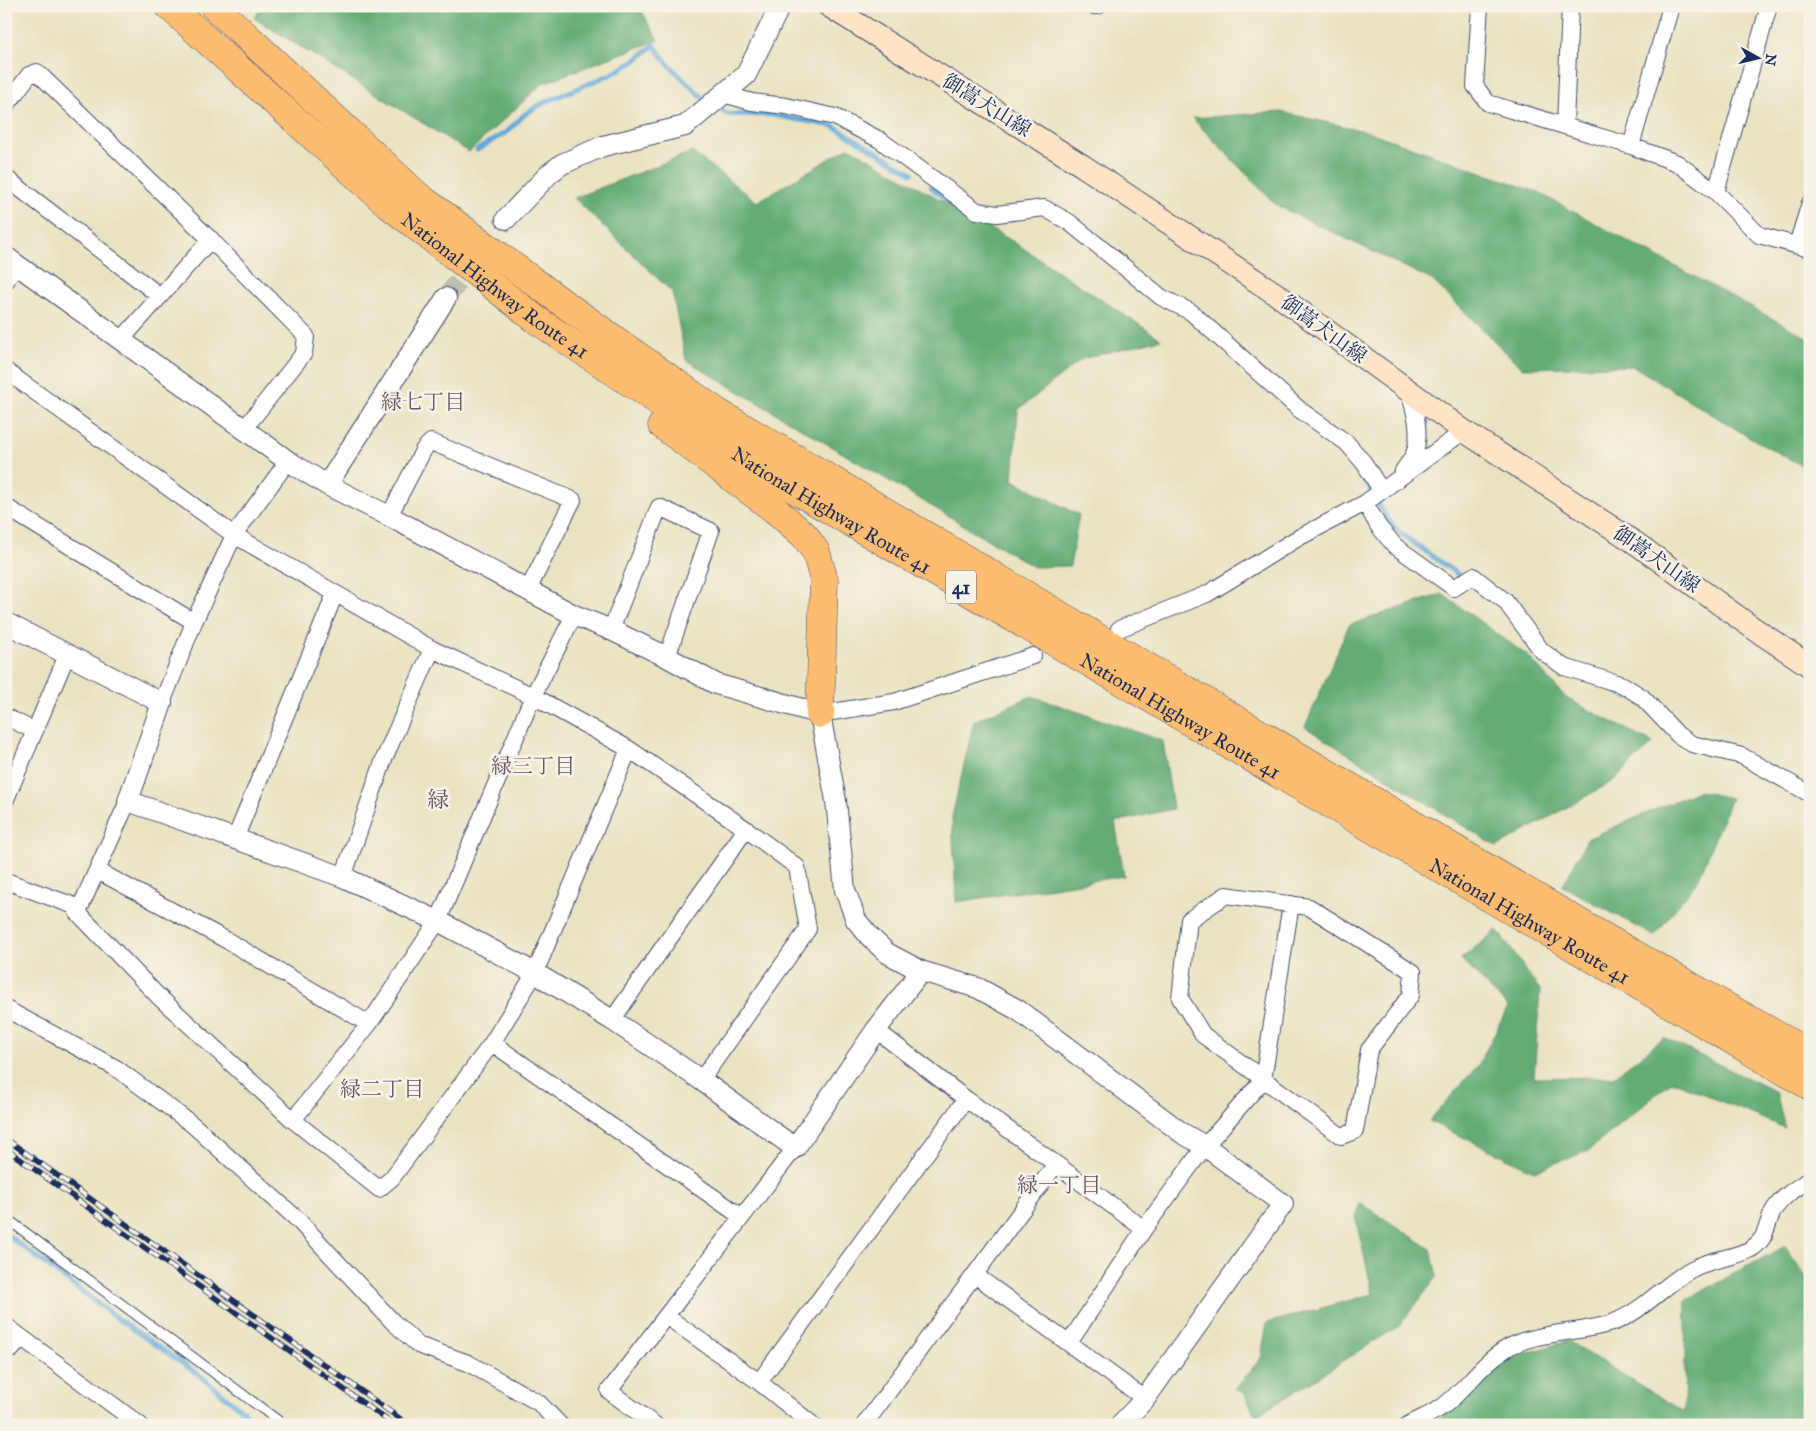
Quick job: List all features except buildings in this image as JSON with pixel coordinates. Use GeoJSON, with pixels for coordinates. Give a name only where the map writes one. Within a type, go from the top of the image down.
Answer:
{"type":"FeatureCollection","features":[{"type":"Feature","properties":{"kind":"highway","name":"National Highway Route 41"},"geometry":{"type":"LineString","coordinates":[[169,6],[389,205],[538,321],[760,469],[1810,1087]]}},
{"type":"Feature","properties":{"kind":"highway","name":"National Highway Route 41"},"geometry":{"type":"LineString","coordinates":[[214,6],[418,196],[563,303],[717,412],[1590,928],[1810,1054]]}},
{"type":"Feature","properties":{"kind":"highway"},"geometry":{"type":"LineString","coordinates":[[538,321],[606,384],[774,509],[805,536],[816,552],[824,580],[820,714]]}},
{"type":"Feature","properties":{"kind":"main road","name":"御嵩犬山線"},"geometry":{"type":"LineString","coordinates":[[829,6],[1083,166],[1264,286],[1464,431],[1634,542],[1753,628],[1810,666]]}},
{"type":"Feature","properties":{"kind":"street"},"geometry":{"type":"LineString","coordinates":[[506,219],[550,173],[562,164],[603,146],[685,126],[746,75],[780,6]]}},
{"type":"Feature","properties":{"kind":"street"},"geometry":{"type":"LineString","coordinates":[[1093,6],[1098,6]]}},
{"type":"Feature","properties":{"kind":"street"},"geometry":{"type":"LineString","coordinates":[[1480,6],[1475,86],[1488,103],[1565,125],[1677,163],[1716,192],[1759,235],[1804,247],[1810,203]]}},
{"type":"Feature","properties":{"kind":"street"},"geometry":{"type":"LineString","coordinates":[[1565,125],[1570,6]]}},
{"type":"Feature","properties":{"kind":"street"},"geometry":{"type":"LineString","coordinates":[[1631,146],[1671,6]]}},
{"type":"Feature","properties":{"kind":"street"},"geometry":{"type":"LineString","coordinates":[[1716,192],[1769,6]]}},
{"type":"Feature","properties":{"kind":"street"},"geometry":{"type":"LineString","coordinates":[[6,106],[29,75],[38,72],[210,239],[306,336],[304,353],[245,428]]}},
{"type":"Feature","properties":{"kind":"street"},"geometry":{"type":"LineString","coordinates":[[723,94],[752,102],[786,106],[835,117],[880,140],[977,211],[997,214],[1044,208],[1069,222],[1161,297],[1190,312],[1300,410],[1347,443],[1364,463],[1381,490]]}},
{"type":"Feature","properties":{"kind":"street"},"geometry":{"type":"LineString","coordinates":[[6,178],[160,296]]}},
{"type":"Feature","properties":{"kind":"street"},"geometry":{"type":"LineString","coordinates":[[122,339],[210,239]]}},
{"type":"Feature","properties":{"kind":"street"},"geometry":{"type":"LineString","coordinates":[[10,268],[122,339],[288,460],[327,485],[390,516],[574,615],[611,630],[667,657],[716,684],[820,714],[894,702],[1033,656]]}},
{"type":"Feature","properties":{"kind":"street"},"geometry":{"type":"LineString","coordinates":[[327,485],[446,298]]}},
{"type":"Feature","properties":{"kind":"street"},"geometry":{"type":"LineString","coordinates":[[6,371],[234,535],[432,649],[534,696],[629,749],[746,829],[797,867],[808,929],[701,1080]]}},
{"type":"Feature","properties":{"kind":"street"},"geometry":{"type":"LineString","coordinates":[[1400,477],[1414,453],[1417,438],[1417,415],[1408,390]]}},
{"type":"Feature","properties":{"kind":"street"},"geometry":{"type":"LineString","coordinates":[[1119,629],[1207,594],[1298,538],[1365,503],[1464,431]]}},
{"type":"Feature","properties":{"kind":"street"},"geometry":{"type":"LineString","coordinates":[[390,516],[424,449],[431,442],[573,500],[528,590]]}},
{"type":"Feature","properties":{"kind":"street"},"geometry":{"type":"LineString","coordinates":[[6,881],[80,908],[128,801],[162,703],[194,622],[234,535],[288,460]]}},
{"type":"Feature","properties":{"kind":"street"},"geometry":{"type":"LineString","coordinates":[[1365,503],[1379,527],[1395,546],[1454,588],[1473,576],[1505,601],[1542,651],[1564,667],[1623,685],[1642,697],[1678,735],[1692,744],[1742,756],[1810,794]]}},
{"type":"Feature","properties":{"kind":"street"},"geometry":{"type":"LineString","coordinates":[[6,507],[194,622]]}},
{"type":"Feature","properties":{"kind":"street"},"geometry":{"type":"LineString","coordinates":[[611,630],[659,507],[712,531],[667,657]]}},
{"type":"Feature","properties":{"kind":"street"},"geometry":{"type":"LineString","coordinates":[[235,839],[335,594]]}},
{"type":"Feature","properties":{"kind":"street"},"geometry":{"type":"LineString","coordinates":[[293,1120],[370,1024],[438,921],[534,696],[574,615]]}},
{"type":"Feature","properties":{"kind":"street"},"geometry":{"type":"LineString","coordinates":[[6,623],[162,703]]}},
{"type":"Feature","properties":{"kind":"street"},"geometry":{"type":"LineString","coordinates":[[342,877],[384,759],[432,649]]}},
{"type":"Feature","properties":{"kind":"street"},"geometry":{"type":"LineString","coordinates":[[6,799],[67,655]]}},
{"type":"Feature","properties":{"kind":"street"},"geometry":{"type":"LineString","coordinates":[[820,714],[836,800],[845,890],[856,920],[870,937],[887,953],[921,971],[978,988],[1018,1010],[1182,1133],[1205,1146],[1283,1204],[1145,1399],[1120,1425]]}},
{"type":"Feature","properties":{"kind":"street"},"geometry":{"type":"LineString","coordinates":[[6,717],[35,731]]}},
{"type":"Feature","properties":{"kind":"street"},"geometry":{"type":"LineString","coordinates":[[75,906],[77,912],[158,996],[293,1120],[379,1189],[392,1178],[492,1043],[535,973],[629,749]]}},
{"type":"Feature","properties":{"kind":"street"},"geometry":{"type":"LineString","coordinates":[[128,801],[342,877],[438,921],[535,973],[612,1020],[701,1080],[795,1148]]}},
{"type":"Feature","properties":{"kind":"street"},"geometry":{"type":"LineString","coordinates":[[612,1020],[746,829]]}},
{"type":"Feature","properties":{"kind":"street"},"geometry":{"type":"LineString","coordinates":[[98,871],[228,941],[370,1024]]}},
{"type":"Feature","properties":{"kind":"street"},"geometry":{"type":"LineString","coordinates":[[1226,895],[1292,904],[1309,907],[1413,972],[1411,995],[1369,1050],[1355,1131],[1341,1136],[1203,1034],[1180,998],[1189,920],[1226,895]]}},
{"type":"Feature","properties":{"kind":"street"},"geometry":{"type":"LineString","coordinates":[[1069,1343],[1144,1229],[1205,1146],[1263,1080],[1292,904]]}},
{"type":"Feature","properties":{"kind":"street"},"geometry":{"type":"LineString","coordinates":[[655,1425],[609,1391],[795,1148],[876,1030],[921,971]]}},
{"type":"Feature","properties":{"kind":"street"},"geometry":{"type":"LineString","coordinates":[[6,1009],[116,1068],[193,1125],[298,1220],[393,1322],[418,1345],[468,1363],[539,1403],[560,1425]]}},
{"type":"Feature","properties":{"kind":"street"},"geometry":{"type":"LineString","coordinates":[[876,1030],[966,1099],[1144,1229]]}},
{"type":"Feature","properties":{"kind":"street"},"geometry":{"type":"LineString","coordinates":[[492,1043],[742,1217]]}},
{"type":"Feature","properties":{"kind":"street"},"geometry":{"type":"LineString","coordinates":[[759,1382],[966,1099]]}},
{"type":"Feature","properties":{"kind":"street"},"geometry":{"type":"LineString","coordinates":[[864,1425],[1056,1164]]}},
{"type":"Feature","properties":{"kind":"street"},"geometry":{"type":"LineString","coordinates":[[1408,1425],[1441,1408],[1456,1395],[1485,1363],[1510,1346],[1592,1329],[1614,1322],[1633,1312],[1691,1269],[1749,1250],[1760,1242],[1766,1232],[1774,1209],[1785,1196],[1810,1179]]}},
{"type":"Feature","properties":{"kind":"street"},"geometry":{"type":"LineString","coordinates":[[976,1275],[1145,1399]]}},
{"type":"Feature","properties":{"kind":"street"},"geometry":{"type":"LineString","coordinates":[[666,1316],[759,1382],[813,1425]]}},
{"type":"Feature","properties":{"kind":"street"},"geometry":{"type":"LineString","coordinates":[[6,1326],[140,1425]]}},
{"type":"Feature","properties":{"kind":"street"},"geometry":{"type":"LineString","coordinates":[[6,1350],[12,1348],[21,1337]]}},
{"type":"Feature","properties":{"kind":"lane"},"geometry":{"type":"LineString","coordinates":[[6,1218],[284,1425]]}},
{"type":"Feature","properties":{"kind":"green space"},"geometry":{"type":"Polygon","coordinates":[[[263,6],[639,6],[658,40],[543,83],[469,152],[254,18],[263,6]]]}},
{"type":"Feature","properties":{"kind":"green space"},"geometry":{"type":"Polygon","coordinates":[[[1281,112],[1369,132],[1537,192],[1810,339],[1810,470],[1744,434],[1633,366],[1522,368],[1432,280],[1276,205],[1192,118],[1281,112]]]}},
{"type":"Feature","properties":{"kind":"green space"},"geometry":{"type":"Polygon","coordinates":[[[849,147],[1012,241],[1161,339],[1082,359],[1018,410],[1013,480],[1079,515],[1070,566],[1034,567],[686,360],[672,292],[574,198],[692,152],[757,202],[849,147]]]}},
{"type":"Feature","properties":{"kind":"green space"},"geometry":{"type":"Polygon","coordinates":[[[1442,594],[1528,656],[1566,698],[1653,743],[1613,781],[1497,847],[1305,727],[1349,625],[1442,594]]]}},
{"type":"Feature","properties":{"kind":"green space"},"geometry":{"type":"Polygon","coordinates":[[[1032,696],[1163,741],[1173,809],[1115,822],[1124,876],[956,902],[952,817],[974,721],[1032,696]]]}},
{"type":"Feature","properties":{"kind":"green space"},"geometry":{"type":"Polygon","coordinates":[[[1698,791],[1731,798],[1698,880],[1654,936],[1563,886],[1587,839],[1698,791]]]}},
{"type":"Feature","properties":{"kind":"green space"},"geometry":{"type":"Polygon","coordinates":[[[1497,930],[1540,990],[1534,1078],[1613,1077],[1664,1038],[1776,1092],[1785,1128],[1672,1081],[1588,1151],[1534,1171],[1429,1121],[1479,1064],[1508,1007],[1461,959],[1497,930]]]}},
{"type":"Feature","properties":{"kind":"green space"},"geometry":{"type":"Polygon","coordinates":[[[1360,1203],[1431,1249],[1437,1277],[1399,1326],[1256,1416],[1244,1393],[1235,1389],[1261,1358],[1267,1323],[1373,1294],[1355,1216],[1360,1203]]]}},
{"type":"Feature","properties":{"kind":"green space"},"geometry":{"type":"Polygon","coordinates":[[[1785,1246],[1810,1283],[1810,1425],[1432,1425],[1510,1358],[1568,1341],[1684,1412],[1686,1300],[1785,1246]]]}},
{"type":"Feature","properties":{"kind":"waterway"},"geometry":{"type":"LineString","coordinates":[[477,150],[508,131],[525,114],[543,103],[614,73],[636,60],[654,45],[668,64],[707,102]]}},
{"type":"Feature","properties":{"kind":"waterway"},"geometry":{"type":"LineString","coordinates":[[716,107],[727,114],[772,115],[833,126],[912,173]]}},
{"type":"Feature","properties":{"kind":"waterway"},"geometry":{"type":"LineString","coordinates":[[931,187],[958,208],[949,200]]}},
{"type":"Feature","properties":{"kind":"waterway"},"geometry":{"type":"LineString","coordinates":[[986,220],[997,223],[1007,220]]}},
{"type":"Feature","properties":{"kind":"waterway"},"geometry":{"type":"LineString","coordinates":[[1362,475],[1388,520],[1401,534],[1463,578]]}},
{"type":"Feature","properties":{"kind":"waterway"},"geometry":{"type":"LineString","coordinates":[[1611,689],[1628,697]]}},
{"type":"Feature","properties":{"kind":"waterway"},"geometry":{"type":"LineString","coordinates":[[6,1234],[118,1319],[198,1374],[260,1425]]}},
{"type":"Feature","properties":{"kind":"tunnel"},"geometry":{"type":"LineString","coordinates":[[446,298],[506,219]]}},
{"type":"Feature","properties":{"kind":"railway"},"geometry":{"type":"LineString","coordinates":[[6,1139],[409,1425]]}},
{"type":"Feature","properties":{"kind":"railway"},"geometry":{"type":"LineString","coordinates":[[6,1149],[394,1425]]}},
{"type":"Feature","properties":{"kind":"district","name":"緑七丁目"},"geometry":{"type":"Point","coordinates":[423,402]}},
{"type":"Feature","properties":{"kind":"district","name":"緑三丁目"},"geometry":{"type":"Point","coordinates":[533,766]}},
{"type":"Feature","properties":{"kind":"district","name":"緑"},"geometry":{"type":"Point","coordinates":[438,799]}},
{"type":"Feature","properties":{"kind":"district","name":"緑二丁目"},"geometry":{"type":"Point","coordinates":[382,1089]}},
{"type":"Feature","properties":{"kind":"district","name":"緑一丁目"},"geometry":{"type":"Point","coordinates":[1059,1185]}}]}
